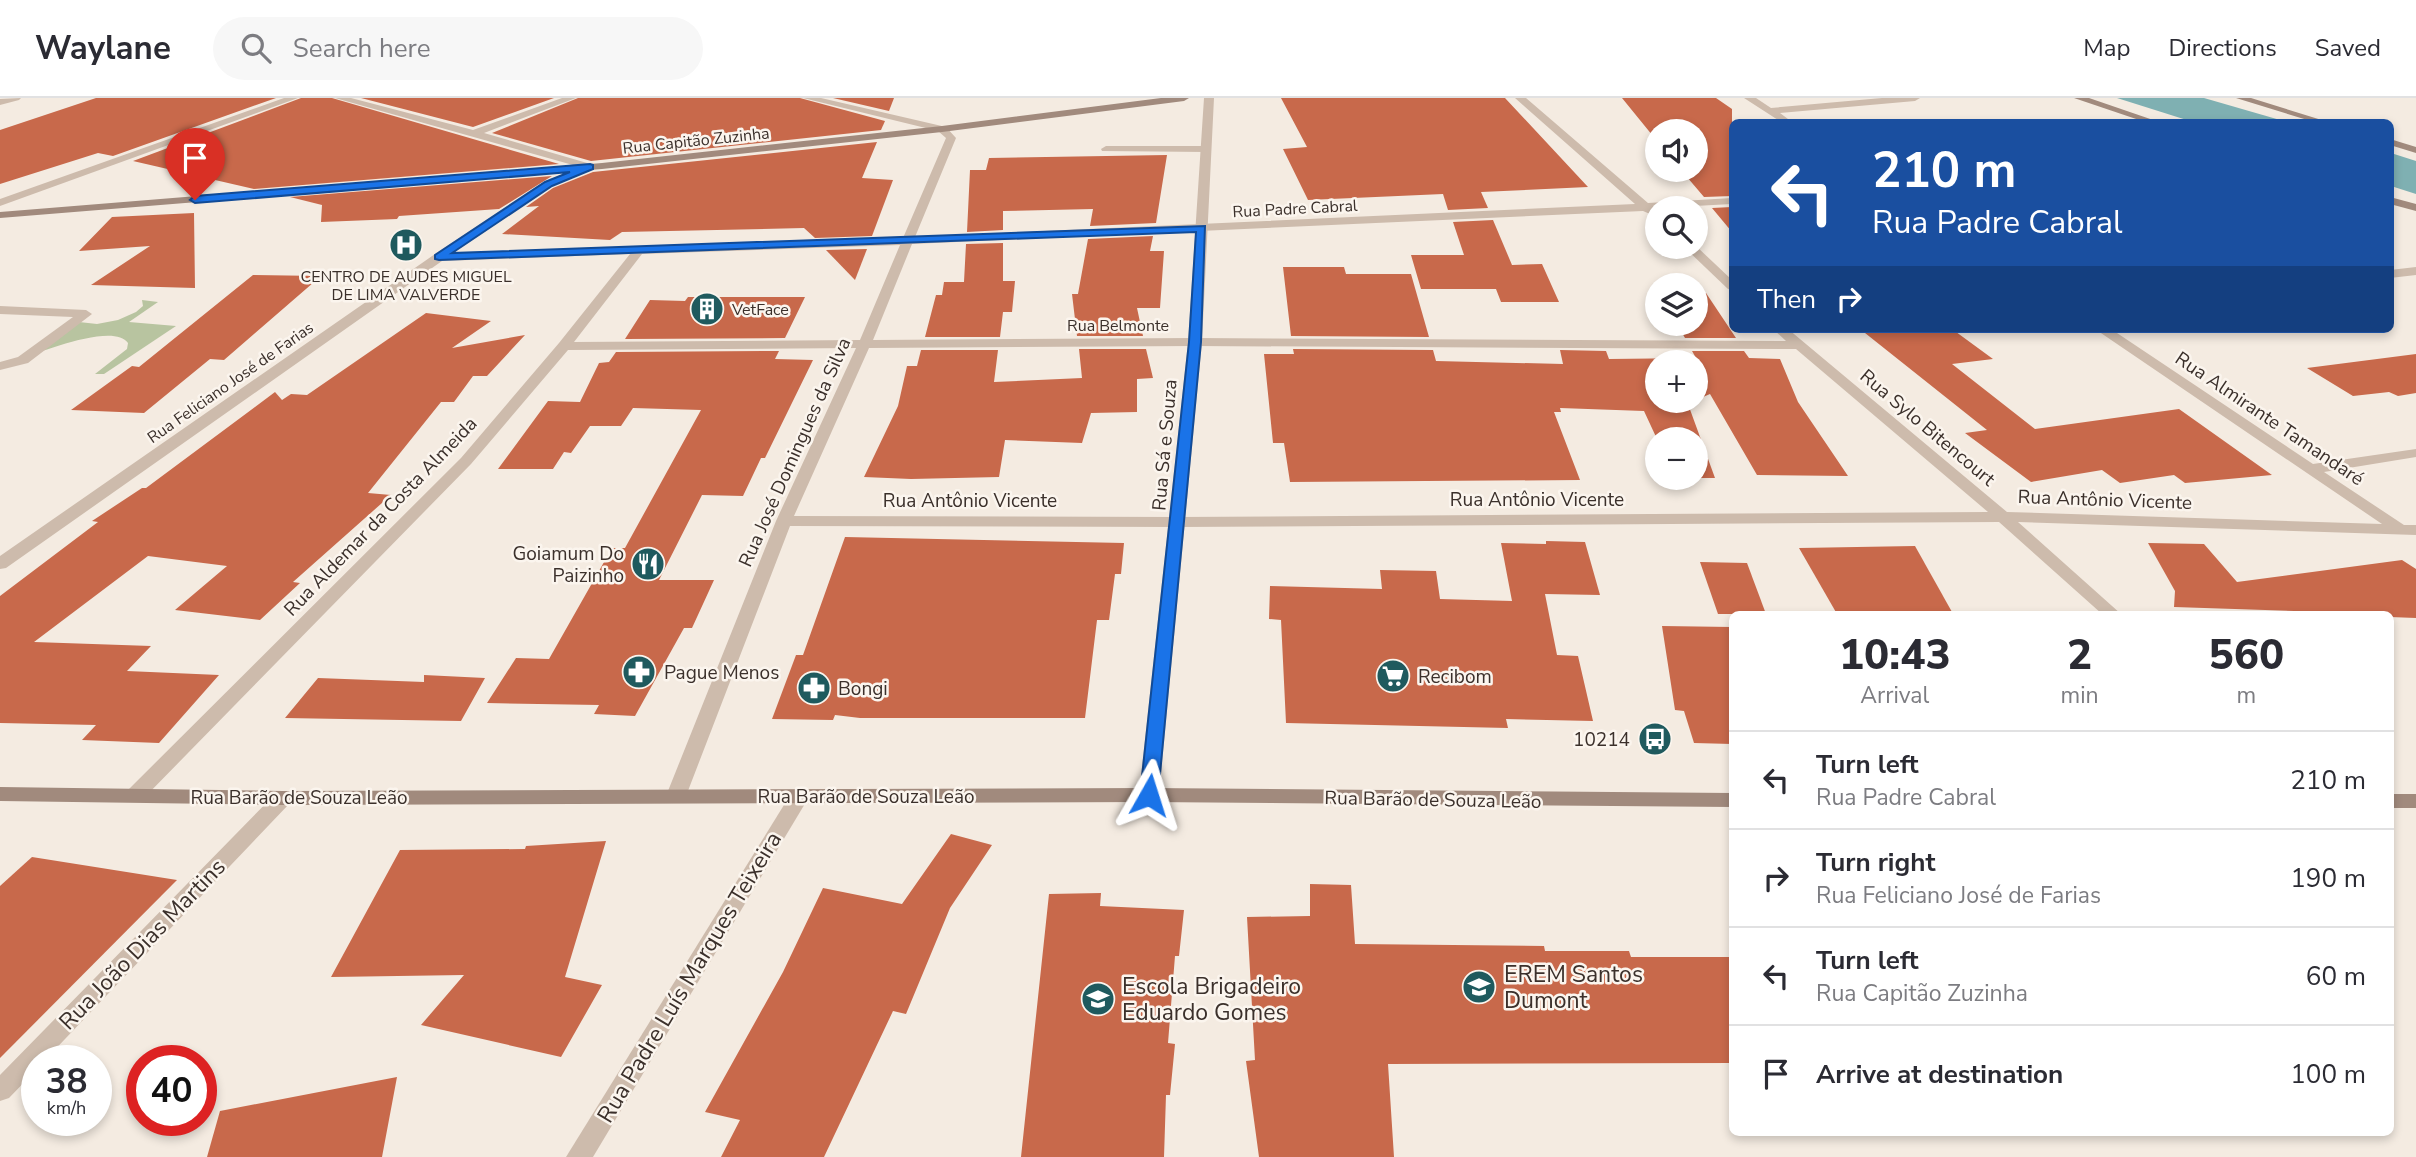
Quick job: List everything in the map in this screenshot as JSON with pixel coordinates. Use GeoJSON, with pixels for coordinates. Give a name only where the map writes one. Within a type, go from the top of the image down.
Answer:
{"type":"FeatureCollection","features":[{"type":"Feature","properties":{"kind":"main road","name":"Rua Capitão Zuzinha"},"geometry":{"type":"LineString","coordinates":[[0,215],[590,167],[942,129],[1184,98]]}},
{"type":"Feature","properties":{"kind":"main road"},"geometry":{"type":"LineString","coordinates":[[2080,98],[2145,119]]}},
{"type":"Feature","properties":{"kind":"main road"},"geometry":{"type":"LineString","coordinates":[[2241,98],[2313,119]]}},
{"type":"Feature","properties":{"kind":"main road"},"geometry":{"type":"LineString","coordinates":[[2394,143],[2416,150]]}},
{"type":"Feature","properties":{"kind":"main road"},"geometry":{"type":"LineString","coordinates":[[2394,201],[2416,208]]}},
{"type":"Feature","properties":{"kind":"main road","name":"Rua Barão de Souza Leão"},"geometry":{"type":"LineString","coordinates":[[0,794],[283,798],[1149,795],[1729,800]]}},
{"type":"Feature","properties":{"kind":"main road"},"geometry":{"type":"LineString","coordinates":[[2394,801],[2416,801]]}},
{"type":"Feature","properties":{"kind":"street"},"geometry":{"type":"LineString","coordinates":[[0,102],[16,98]]}},
{"type":"Feature","properties":{"kind":"street"},"geometry":{"type":"LineString","coordinates":[[0,203],[293,98]]}},
{"type":"Feature","properties":{"kind":"street"},"geometry":{"type":"LineString","coordinates":[[340,98],[590,167]]}},
{"type":"Feature","properties":{"kind":"street"},"geometry":{"type":"LineString","coordinates":[[474,133],[571,98]]}},
{"type":"Feature","properties":{"kind":"street"},"geometry":{"type":"LineString","coordinates":[[808,98],[942,129]]}},
{"type":"Feature","properties":{"kind":"street","name":"Rua Sá e Souza"},"geometry":{"type":"LineString","coordinates":[[1149,795],[1195,342],[1209,98]]}},
{"type":"Feature","properties":{"kind":"street"},"geometry":{"type":"LineString","coordinates":[[1520,98],[1645,206]]}},
{"type":"Feature","properties":{"kind":"street"},"geometry":{"type":"LineString","coordinates":[[1749,98],[1782,119]]}},
{"type":"Feature","properties":{"kind":"street"},"geometry":{"type":"LineString","coordinates":[[1768,111],[1914,98]]}},
{"type":"Feature","properties":{"kind":"street","name":"Rua José Domingues da Silva"},"geometry":{"type":"LineString","coordinates":[[676,796],[784,521],[940,169],[951,138],[942,129]]}},
{"type":"Feature","properties":{"kind":"street"},"geometry":{"type":"LineString","coordinates":[[1106,149],[1206,149]]}},
{"type":"Feature","properties":{"kind":"street","name":"Rua Feliciano José de Farias"},"geometry":{"type":"LineString","coordinates":[[0,564],[439,257],[548,184],[590,167]]}},
{"type":"Feature","properties":{"kind":"street","name":"Rua Padre Cabral"},"geometry":{"type":"LineString","coordinates":[[1708,203],[1729,201]]}},
{"type":"Feature","properties":{"kind":"street","name":"Rua Padre Cabral"},"geometry":{"type":"LineString","coordinates":[[439,257],[906,241],[1645,207]]}},
{"type":"Feature","properties":{"kind":"street","name":"Rua Aldemar da Costa Almeida"},"geometry":{"type":"LineString","coordinates":[[134,796],[466,461],[564,346],[639,250]]}},
{"type":"Feature","properties":{"kind":"street"},"geometry":{"type":"LineString","coordinates":[[1702,259],[1729,283]]}},
{"type":"Feature","properties":{"kind":"street"},"geometry":{"type":"LineString","coordinates":[[2394,274],[2416,271]]}},
{"type":"Feature","properties":{"kind":"street"},"geometry":{"type":"LineString","coordinates":[[0,310],[86,314],[61,335],[23,360],[0,366]]}},
{"type":"Feature","properties":{"kind":"street","name":"Rua Sylo Bitencourt"},"geometry":{"type":"LineString","coordinates":[[1784,333],[2003,517],[2109,611]]}},
{"type":"Feature","properties":{"kind":"street","name":"Rua Almirante Tamandaré"},"geometry":{"type":"LineString","coordinates":[[2108,333],[2311,469],[2408,529],[2416,539]]}},
{"type":"Feature","properties":{"kind":"street","name":"Rua Belmonte"},"geometry":{"type":"LineString","coordinates":[[564,346],[1195,342],[1797,345]]}},
{"type":"Feature","properties":{"kind":"street"},"geometry":{"type":"LineString","coordinates":[[2311,469],[2416,453]]}},
{"type":"Feature","properties":{"kind":"street","name":"Rua Antônio Vicente"},"geometry":{"type":"LineString","coordinates":[[784,521],[1178,522],[2003,517],[2408,529]]}},
{"type":"Feature","properties":{"kind":"street","name":"Rua Padre Luís Marques Teixeira"},"geometry":{"type":"LineString","coordinates":[[579,1157],[799,797]]}},
{"type":"Feature","properties":{"kind":"street","name":"Rua João Dias Martins"},"geometry":{"type":"LineString","coordinates":[[0,1091],[283,798]]}},
{"type":"Feature","properties":{"kind":"green space"},"geometry":{"type":"Polygon","coordinates":[[[142,300],[158,302],[129,322],[176,326],[104,374],[95,374],[127,349],[128,343],[120,337],[93,337],[19,359],[79,322],[97,324],[118,320],[136,312],[143,306],[142,300]]]}},
{"type":"Feature","properties":{"kind":"water"},"geometry":{"type":"Polygon","coordinates":[[[2117,98],[2204,98],[2277,119],[2184,119],[2117,98]]]}},
{"type":"Feature","properties":{"kind":"water"},"geometry":{"type":"Polygon","coordinates":[[[2394,154],[2416,161],[2416,194],[2394,187],[2394,154]]]}},
{"type":"Feature","properties":{"kind":"building"},"geometry":{"type":"Polygon","coordinates":[[[96,98],[276,98],[113,156],[98,153],[0,184],[0,130],[96,98]]]}},
{"type":"Feature","properties":{"kind":"building"},"geometry":{"type":"Polygon","coordinates":[[[301,98],[332,98],[559,164],[254,189],[133,161],[301,98]]]}},
{"type":"Feature","properties":{"kind":"building"},"geometry":{"type":"Polygon","coordinates":[[[361,98],[554,98],[473,127],[361,98]]]}},
{"type":"Feature","properties":{"kind":"building"},"geometry":{"type":"Polygon","coordinates":[[[578,98],[800,98],[885,121],[881,130],[591,161],[492,133],[578,98]]]}},
{"type":"Feature","properties":{"kind":"building"},"geometry":{"type":"Polygon","coordinates":[[[833,98],[894,98],[889,111],[833,98]]]}},
{"type":"Feature","properties":{"kind":"building"},"geometry":{"type":"Polygon","coordinates":[[[1281,98],[1505,98],[1588,187],[1481,192],[1488,208],[1448,210],[1443,194],[1308,200],[1283,149],[1307,147],[1281,98]]]}},
{"type":"Feature","properties":{"kind":"building"},"geometry":{"type":"Polygon","coordinates":[[[1622,98],[1716,98],[1732,109],[1732,119],[1729,119],[1729,196],[1703,196],[1691,182],[1708,182],[1708,119],[1645,119],[1645,126],[1622,98]]]}},
{"type":"Feature","properties":{"kind":"building"},"geometry":{"type":"Polygon","coordinates":[[[877,142],[862,178],[893,180],[872,236],[815,238],[804,228],[622,232],[610,240],[502,234],[539,206],[526,207],[553,188],[593,172],[877,142]]]}},
{"type":"Feature","properties":{"kind":"building"},"geometry":{"type":"Polygon","coordinates":[[[1167,155],[1156,223],[1090,226],[1093,209],[1003,211],[1003,230],[967,232],[970,170],[986,170],[989,158],[1167,155]]]}},
{"type":"Feature","properties":{"kind":"building"},"geometry":{"type":"Polygon","coordinates":[[[552,176],[499,209],[399,216],[397,219],[321,222],[322,205],[290,197],[552,176]]]}},
{"type":"Feature","properties":{"kind":"building"},"geometry":{"type":"Polygon","coordinates":[[[1729,207],[1729,228],[1712,208],[1729,207]]]}},
{"type":"Feature","properties":{"kind":"building"},"geometry":{"type":"Polygon","coordinates":[[[194,213],[195,288],[91,285],[150,246],[79,251],[112,217],[194,213]]]}},
{"type":"Feature","properties":{"kind":"building"},"geometry":{"type":"Polygon","coordinates":[[[1493,220],[1512,265],[1542,264],[1559,302],[1501,302],[1496,289],[1421,289],[1411,255],[1464,255],[1453,222],[1493,220]]]}},
{"type":"Feature","properties":{"kind":"building"},"geometry":{"type":"Polygon","coordinates":[[[1153,236],[1150,251],[1164,251],[1160,308],[1137,308],[1143,336],[1077,336],[1072,294],[1078,294],[1088,239],[1153,236]]]}},
{"type":"Feature","properties":{"kind":"building"},"geometry":{"type":"Polygon","coordinates":[[[1003,243],[1003,281],[1015,281],[1012,312],[1003,312],[1000,337],[925,337],[936,295],[942,295],[944,282],[964,282],[966,244],[1003,243]]]}},
{"type":"Feature","properties":{"kind":"building"},"geometry":{"type":"Polygon","coordinates":[[[867,249],[855,280],[826,250],[867,249]]]}},
{"type":"Feature","properties":{"kind":"building"},"geometry":{"type":"Polygon","coordinates":[[[1283,267],[1344,267],[1346,274],[1411,274],[1429,337],[1291,336],[1283,267]]]}},
{"type":"Feature","properties":{"kind":"building"},"geometry":{"type":"Polygon","coordinates":[[[253,275],[321,276],[224,360],[210,359],[144,413],[71,410],[132,366],[139,367],[253,275]]]}},
{"type":"Feature","properties":{"kind":"building"},"geometry":{"type":"Polygon","coordinates":[[[1708,296],[1729,328],[1729,333],[1733,333],[1736,338],[1684,336],[1708,336],[1708,296]]]}},
{"type":"Feature","properties":{"kind":"building"},"geometry":{"type":"Polygon","coordinates":[[[688,297],[805,297],[785,338],[625,339],[650,300],[685,301],[688,297]]]}},
{"type":"Feature","properties":{"kind":"building"},"geometry":{"type":"Polygon","coordinates":[[[426,313],[491,321],[452,348],[525,335],[487,376],[473,376],[454,402],[441,402],[368,493],[391,495],[293,582],[300,583],[260,620],[175,610],[227,566],[148,556],[34,642],[151,646],[127,671],[219,675],[159,743],[82,740],[96,725],[0,723],[0,596],[98,522],[92,521],[146,488],[275,392],[282,400],[291,394],[307,395],[426,313]]]}},
{"type":"Feature","properties":{"kind":"building"},"geometry":{"type":"Polygon","coordinates":[[[1865,333],[1957,333],[1993,359],[1952,364],[2035,429],[2179,409],[2272,475],[2185,483],[2174,475],[2120,483],[2102,470],[2031,482],[1965,433],[1987,430],[1865,333]]]}},
{"type":"Feature","properties":{"kind":"building"},"geometry":{"type":"Polygon","coordinates":[[[1079,349],[1146,349],[1153,378],[1137,379],[1137,412],[1091,413],[1082,443],[1005,440],[999,477],[864,477],[898,406],[907,366],[917,366],[921,350],[998,350],[994,382],[1082,378],[1079,349]]]}},
{"type":"Feature","properties":{"kind":"building"},"geometry":{"type":"Polygon","coordinates":[[[1293,349],[1433,350],[1436,361],[1563,364],[1560,350],[1606,351],[1609,359],[1645,359],[1645,413],[1691,413],[1696,427],[1651,427],[1644,411],[1560,408],[1561,412],[1554,412],[1580,480],[1290,482],[1284,443],[1273,443],[1264,354],[1294,354],[1293,349]]]}},
{"type":"Feature","properties":{"kind":"building"},"geometry":{"type":"Polygon","coordinates":[[[779,351],[775,359],[813,360],[765,458],[761,458],[743,496],[702,495],[659,580],[714,580],[692,628],[684,628],[635,716],[594,714],[599,705],[487,703],[516,658],[549,659],[612,548],[625,548],[701,410],[633,408],[621,426],[590,426],[571,453],[564,452],[553,469],[498,469],[548,401],[580,402],[599,363],[609,362],[616,352],[779,351]]]}},
{"type":"Feature","properties":{"kind":"building"},"geometry":{"type":"Polygon","coordinates":[[[1708,351],[1744,351],[1749,358],[1780,359],[1798,402],[1848,476],[1757,475],[1710,394],[1708,395],[1708,351]]]}},
{"type":"Feature","properties":{"kind":"building"},"geometry":{"type":"Polygon","coordinates":[[[2416,354],[2416,393],[2398,396],[2389,392],[2353,396],[2307,368],[2416,354]]]}},
{"type":"Feature","properties":{"kind":"building"},"geometry":{"type":"Polygon","coordinates":[[[1708,459],[1715,478],[1708,478],[1708,459]]]}},
{"type":"Feature","properties":{"kind":"building"},"geometry":{"type":"Polygon","coordinates":[[[845,537],[1124,543],[1121,574],[1115,574],[1109,620],[1097,620],[1085,718],[860,718],[835,715],[833,720],[772,719],[796,655],[803,655],[845,537]]]}},
{"type":"Feature","properties":{"kind":"building"},"geometry":{"type":"Polygon","coordinates":[[[1546,541],[1585,542],[1600,595],[1545,594],[1557,655],[1578,656],[1593,721],[1506,719],[1508,728],[1286,723],[1281,620],[1269,619],[1270,586],[1382,589],[1380,570],[1436,571],[1440,599],[1512,601],[1501,543],[1546,544],[1546,541]]]}},
{"type":"Feature","properties":{"kind":"building"},"geometry":{"type":"Polygon","coordinates":[[[2148,543],[2204,544],[2237,582],[2402,560],[2416,569],[2416,618],[2394,617],[2394,611],[2174,607],[2175,591],[2148,543]]]}},
{"type":"Feature","properties":{"kind":"building"},"geometry":{"type":"Polygon","coordinates":[[[1915,546],[1951,611],[1835,611],[1799,548],[1915,546]]]}},
{"type":"Feature","properties":{"kind":"building"},"geometry":{"type":"Polygon","coordinates":[[[1700,562],[1747,563],[1765,611],[1729,611],[1729,614],[1718,614],[1700,562]]]}},
{"type":"Feature","properties":{"kind":"building"},"geometry":{"type":"Polygon","coordinates":[[[1662,626],[1729,627],[1729,744],[1694,743],[1684,711],[1675,710],[1662,626]]]}},
{"type":"Feature","properties":{"kind":"building"},"geometry":{"type":"Polygon","coordinates":[[[424,675],[485,678],[461,721],[285,718],[318,678],[424,682],[424,675]]]}},
{"type":"Feature","properties":{"kind":"building"},"geometry":{"type":"Polygon","coordinates":[[[951,834],[992,845],[950,908],[906,1014],[893,1011],[824,1157],[721,1157],[740,1120],[705,1112],[783,972],[823,888],[902,904],[951,834]]]}},
{"type":"Feature","properties":{"kind":"building"},"geometry":{"type":"Polygon","coordinates":[[[606,841],[565,977],[602,985],[561,1057],[421,1025],[464,975],[331,977],[400,850],[525,849],[526,846],[606,841]]]}},
{"type":"Feature","properties":{"kind":"building"},"geometry":{"type":"Polygon","coordinates":[[[32,857],[177,880],[0,1058],[0,886],[32,857]]]}},
{"type":"Feature","properties":{"kind":"building"},"geometry":{"type":"Polygon","coordinates":[[[1310,884],[1351,885],[1355,944],[1544,946],[1545,951],[1629,951],[1631,957],[1729,957],[1729,1063],[1388,1064],[1394,1157],[1259,1157],[1246,1061],[1255,1060],[1247,917],[1310,916],[1310,884]]]}},
{"type":"Feature","properties":{"kind":"building"},"geometry":{"type":"Polygon","coordinates":[[[1101,893],[1100,906],[1184,910],[1179,956],[1175,956],[1168,1043],[1175,1044],[1170,1095],[1166,1095],[1164,1157],[1021,1157],[1049,894],[1101,893]]]}},
{"type":"Feature","properties":{"kind":"building"},"geometry":{"type":"Polygon","coordinates":[[[397,1077],[382,1157],[207,1157],[213,1136],[217,1136],[220,1111],[397,1077]]]}},
{"type":"Feature","properties":{"kind":"place","name":"CENTRO DE AUDES MIGUEL DE LIMA VALVERDE"},"geometry":{"type":"Point","coordinates":[406,245]}},
{"type":"Feature","properties":{"kind":"place","name":"VetFace"},"geometry":{"type":"Point","coordinates":[707,309]}},
{"type":"Feature","properties":{"kind":"place","name":"Goiamum Do Paizinho"},"geometry":{"type":"Point","coordinates":[648,564]}},
{"type":"Feature","properties":{"kind":"place","name":"Pague Menos"},"geometry":{"type":"Point","coordinates":[639,672]}},
{"type":"Feature","properties":{"kind":"place","name":"Recibom"},"geometry":{"type":"Point","coordinates":[1393,676]}},
{"type":"Feature","properties":{"kind":"place","name":"Bongi"},"geometry":{"type":"Point","coordinates":[814,688]}},
{"type":"Feature","properties":{"kind":"place","name":"10214"},"geometry":{"type":"Point","coordinates":[1655,739]}},
{"type":"Feature","properties":{"kind":"place","name":"EREM Santos Dumont"},"geometry":{"type":"Point","coordinates":[1479,987]}},
{"type":"Feature","properties":{"kind":"place","name":"Escola Brigadeiro Eduardo Gomes"},"geometry":{"type":"Point","coordinates":[1098,999]}},
{"type":"Feature","properties":{"kind":"route"},"geometry":{"type":"LineString","coordinates":[[195,200],[590,167],[548,184],[439,257],[1201,228],[1195,342],[1149,795]]}}]}
